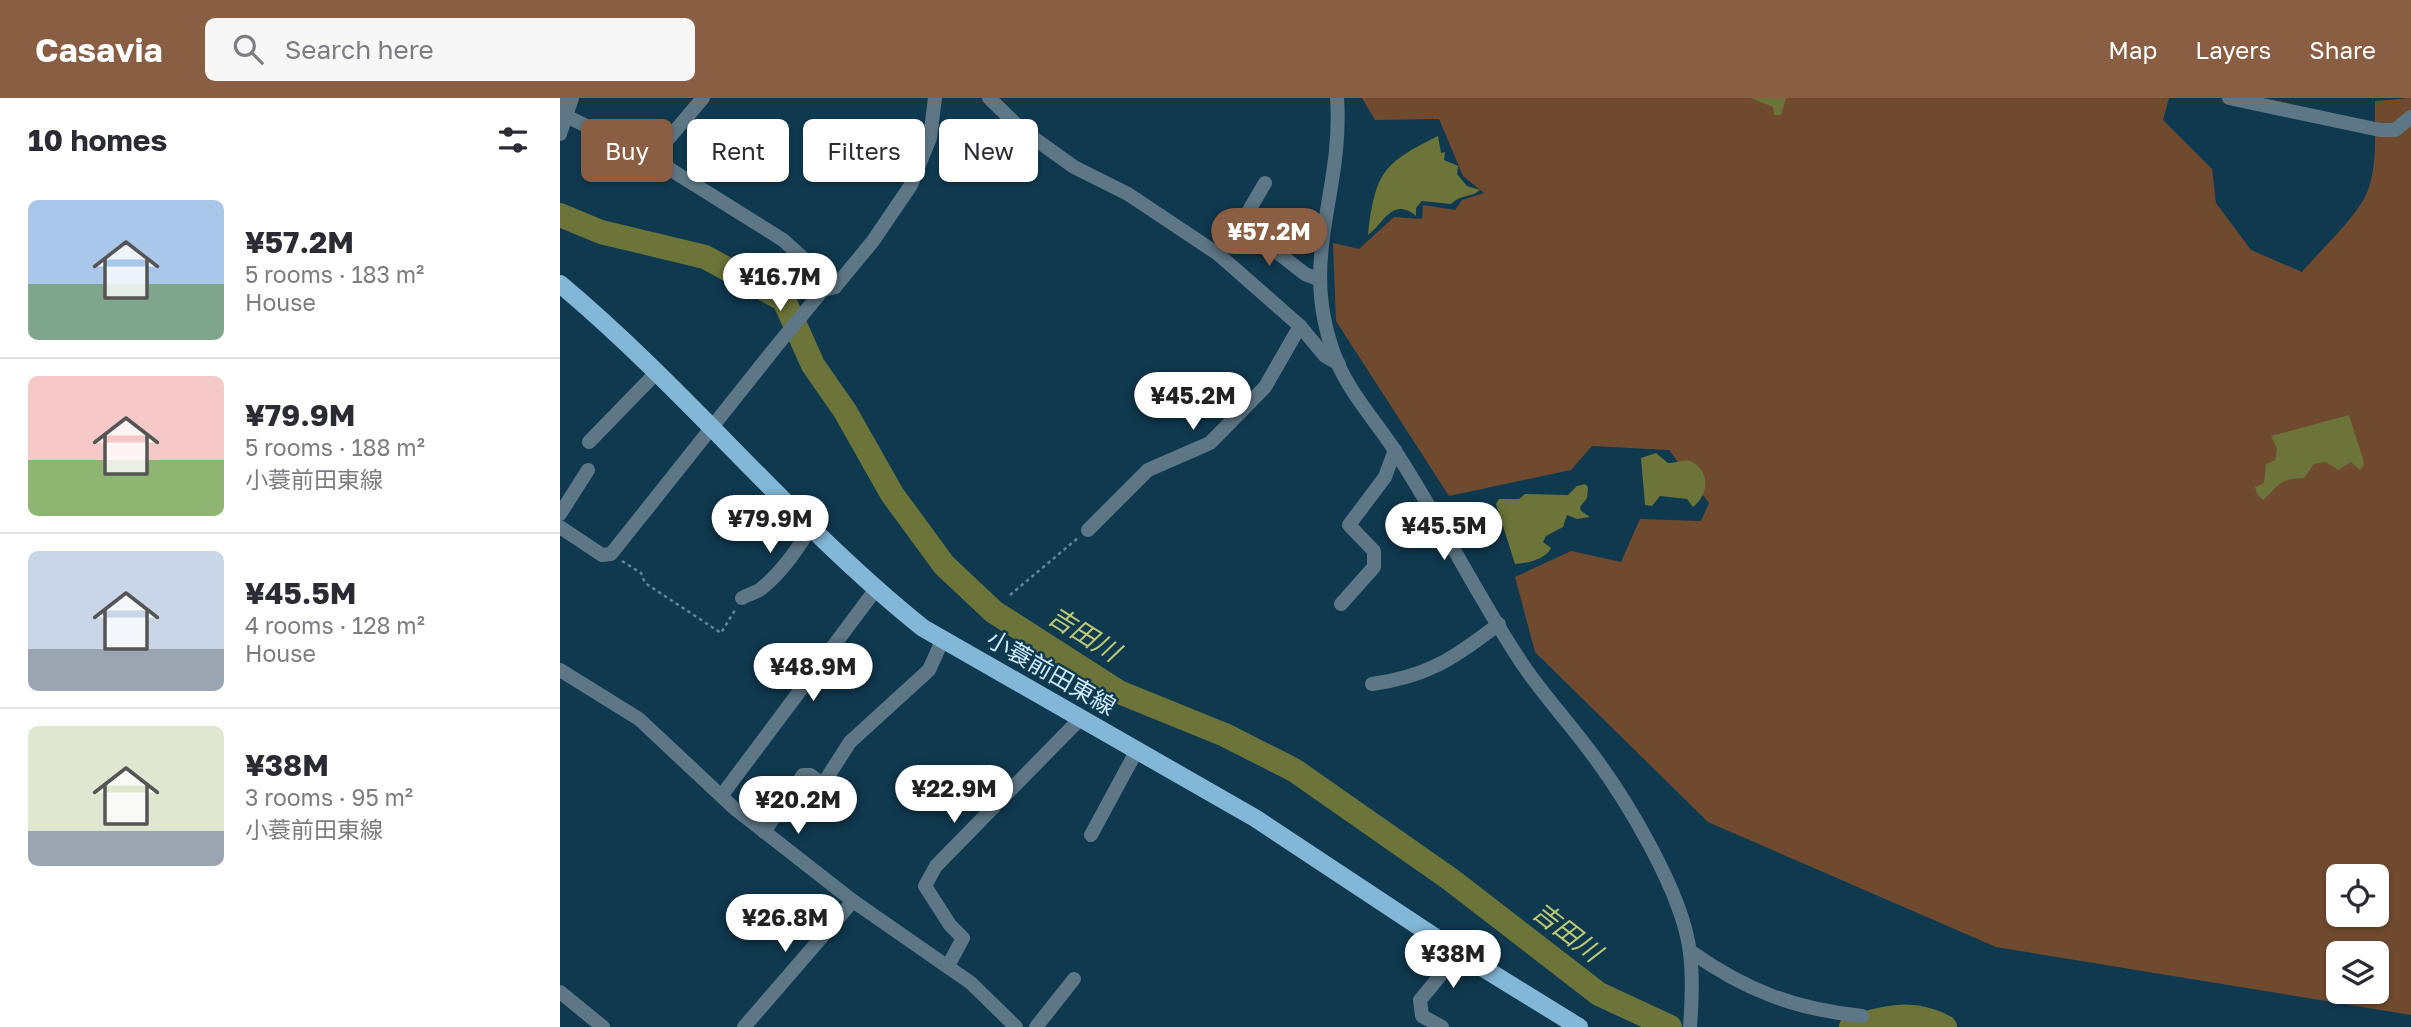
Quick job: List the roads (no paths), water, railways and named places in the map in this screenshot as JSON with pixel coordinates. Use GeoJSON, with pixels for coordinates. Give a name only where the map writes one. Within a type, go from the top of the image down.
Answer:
{"type":"FeatureCollection","features":[{"type":"Feature","properties":{"kind":"main road","name":"小蓑前田東線"},"geometry":{"type":"LineString","coordinates":[[560,284],[713,426],[876,589],[923,628],[1255,818],[1459,953],[1579,1027]]}},
{"type":"Feature","properties":{"kind":"street"},"geometry":{"type":"LineString","coordinates":[[560,134],[572,98]]}},
{"type":"Feature","properties":{"kind":"street"},"geometry":{"type":"LineString","coordinates":[[673,133],[703,98]]}},
{"type":"Feature","properties":{"kind":"street"},"geometry":{"type":"LineString","coordinates":[[560,527],[602,555],[611,554],[823,290],[835,287],[911,186],[930,138],[935,98]]}},
{"type":"Feature","properties":{"kind":"street"},"geometry":{"type":"LineString","coordinates":[[989,98],[1021,129],[1074,167],[1128,194],[1218,254],[1300,326],[1325,356],[1339,364]]}},
{"type":"Feature","properties":{"kind":"street"},"geometry":{"type":"LineString","coordinates":[[1337,98],[1339,120],[1318,279],[1323,314],[1339,364],[1354,393],[1395,450],[1521,662],[1588,748],[1629,810],[1681,916],[1690,951],[1690,1027]]}},
{"type":"Feature","properties":{"kind":"street"},"geometry":{"type":"LineString","coordinates":[[2229,98],[2379,130],[2395,130],[2411,117]]}},
{"type":"Feature","properties":{"kind":"street"},"geometry":{"type":"LineString","coordinates":[[560,102],[566,116],[581,123]]}},
{"type":"Feature","properties":{"kind":"street"},"geometry":{"type":"LineString","coordinates":[[673,171],[783,240],[835,287]]}},
{"type":"Feature","properties":{"kind":"street"},"geometry":{"type":"LineString","coordinates":[[1218,254],[1241,224],[1265,183]]}},
{"type":"Feature","properties":{"kind":"street"},"geometry":{"type":"LineString","coordinates":[[1241,224],[1305,274],[1318,279]]}},
{"type":"Feature","properties":{"kind":"street"},"geometry":{"type":"LineString","coordinates":[[1088,530],[1148,470],[1210,443],[1265,387],[1300,326]]}},
{"type":"Feature","properties":{"kind":"street"},"geometry":{"type":"LineString","coordinates":[[589,442],[657,372]]}},
{"type":"Feature","properties":{"kind":"street"},"geometry":{"type":"LineString","coordinates":[[1341,604],[1374,567],[1374,551],[1349,525],[1385,477],[1395,450]]}},
{"type":"Feature","properties":{"kind":"street"},"geometry":{"type":"LineString","coordinates":[[560,514],[588,470]]}},
{"type":"Feature","properties":{"kind":"street"},"geometry":{"type":"LineString","coordinates":[[742,598],[760,591],[794,554],[812,526]]}},
{"type":"Feature","properties":{"kind":"street"},"geometry":{"type":"LineString","coordinates":[[722,795],[876,589]]}},
{"type":"Feature","properties":{"kind":"street"},"geometry":{"type":"LineString","coordinates":[[1372,684],[1404,680],[1446,663],[1499,624]]}},
{"type":"Feature","properties":{"kind":"street"},"geometry":{"type":"LineString","coordinates":[[764,832],[803,775],[810,775],[823,784],[850,742],[929,670],[943,639]]}},
{"type":"Feature","properties":{"kind":"street"},"geometry":{"type":"LineString","coordinates":[[560,670],[639,719],[764,832],[853,901],[978,989],[1016,1027]]}},
{"type":"Feature","properties":{"kind":"street"},"geometry":{"type":"LineString","coordinates":[[948,966],[963,938],[950,925],[925,886],[936,866],[1080,719]]}},
{"type":"Feature","properties":{"kind":"street"},"geometry":{"type":"LineString","coordinates":[[1091,835],[1137,750]]}},
{"type":"Feature","properties":{"kind":"street"},"geometry":{"type":"LineString","coordinates":[[744,1027],[853,901]]}},
{"type":"Feature","properties":{"kind":"street"},"geometry":{"type":"LineString","coordinates":[[1690,951],[1738,981],[1788,1004],[1862,1016]]}},
{"type":"Feature","properties":{"kind":"street"},"geometry":{"type":"LineString","coordinates":[[1442,1027],[1422,1016],[1420,1000],[1459,953]]}},
{"type":"Feature","properties":{"kind":"street"},"geometry":{"type":"LineString","coordinates":[[1036,1027],[1074,979]]}},
{"type":"Feature","properties":{"kind":"street"},"geometry":{"type":"LineString","coordinates":[[560,992],[603,1027]]}},
{"type":"Feature","properties":{"kind":"waterway","name":"吉田川"},"geometry":{"type":"LineString","coordinates":[[560,215],[601,232],[705,257],[784,300],[813,365],[845,411],[892,494],[944,565],[994,612],[1119,692],[1225,735],[1294,770],[1450,879],[1599,994],[1670,1027]]}},
{"type":"Feature","properties":{"kind":"waterway","name":"吉田川"},"geometry":{"type":"LineString","coordinates":[[1851,1027],[1898,1017],[1921,1018],[1945,1027]]}}]}
